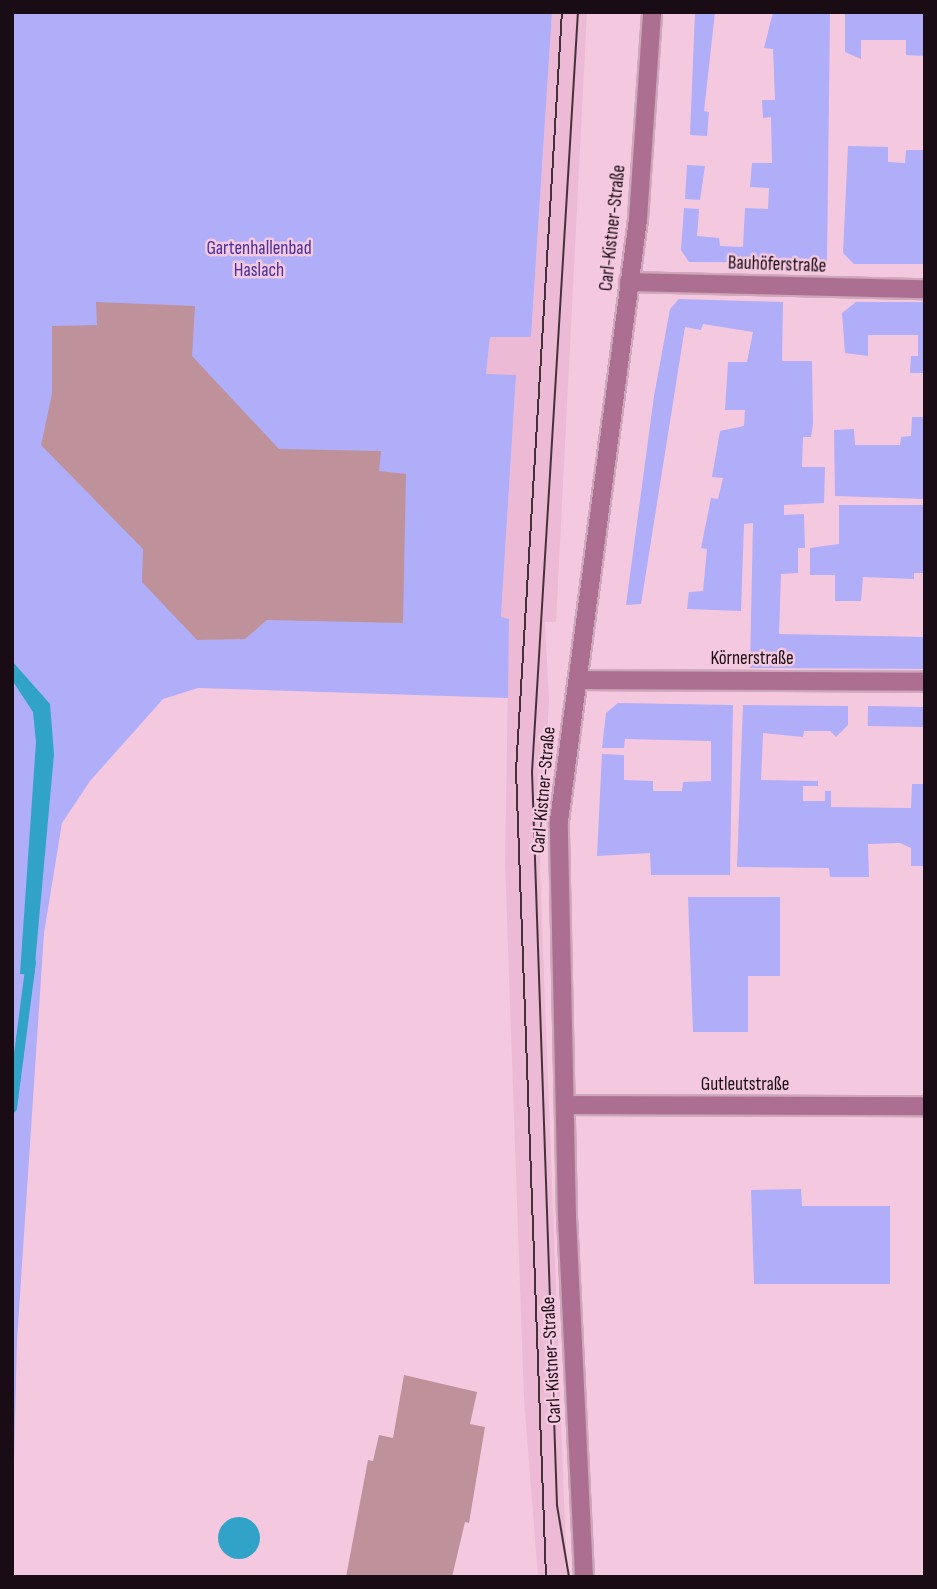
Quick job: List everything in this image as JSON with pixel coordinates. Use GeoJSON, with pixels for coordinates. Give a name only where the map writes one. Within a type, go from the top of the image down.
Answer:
{"type":"FeatureCollection","features":[{"type":"Feature","properties":{"kind":"street","name":"Carl-Kistner-Straße"},"geometry":{"type":"LineString","coordinates":[[584,1577],[565,1105],[559,821],[629,282],[652,12]]}},
{"type":"Feature","properties":{"kind":"street","name":"Bauhöferstraße"},"geometry":{"type":"LineString","coordinates":[[629,282],[925,289]]}},
{"type":"Feature","properties":{"kind":"street","name":"Körnerstraße"},"geometry":{"type":"LineString","coordinates":[[579,680],[925,682]]}},
{"type":"Feature","properties":{"kind":"street","name":"Gutleutstraße"},"geometry":{"type":"LineString","coordinates":[[565,1105],[925,1106]]}},
{"type":"Feature","properties":{"kind":"shaded area"},"geometry":{"type":"Polygon","coordinates":[[[552,12],[587,12],[556,622],[545,622],[549,700],[540,869],[567,1577],[538,1577],[524,1400],[505,863],[509,619],[501,618],[516,375],[486,375],[490,337],[531,337],[552,12]]]}},
{"type":"Feature","properties":{"kind":"green space","name":"Gartenhallenbad Haslach"},"geometry":{"type":"Polygon","coordinates":[[[12,12],[552,12],[531,337],[490,337],[486,374],[516,375],[501,617],[509,619],[508,698],[198,688],[163,699],[90,781],[62,823],[44,933],[17,1340],[12,1542],[12,12]]]}},
{"type":"Feature","properties":{"kind":"green space"},"geometry":{"type":"Polygon","coordinates":[[[695,12],[715,12],[704,111],[709,112],[707,136],[690,135],[695,12]]]}},
{"type":"Feature","properties":{"kind":"green space"},"geometry":{"type":"Polygon","coordinates":[[[773,12],[830,12],[827,263],[689,262],[681,250],[684,208],[699,209],[697,236],[719,238],[720,246],[743,247],[745,208],[768,209],[769,188],[750,187],[752,163],[772,163],[771,117],[763,118],[762,100],[775,100],[773,49],[764,48],[773,12]]]}},
{"type":"Feature","properties":{"kind":"green space"},"geometry":{"type":"Polygon","coordinates":[[[845,12],[925,12],[925,56],[906,55],[906,40],[861,40],[861,59],[845,52],[845,12]]]}},
{"type":"Feature","properties":{"kind":"green space"},"geometry":{"type":"Polygon","coordinates":[[[848,146],[888,147],[888,162],[905,163],[906,150],[925,150],[925,264],[854,264],[843,253],[848,146]]]}},
{"type":"Feature","properties":{"kind":"green space"},"geometry":{"type":"Polygon","coordinates":[[[687,165],[705,166],[700,200],[685,199],[687,165]]]}},
{"type":"Feature","properties":{"kind":"green space"},"geometry":{"type":"Polygon","coordinates":[[[679,299],[783,302],[782,361],[812,361],[813,424],[811,437],[803,437],[802,467],[825,467],[824,503],[784,505],[784,515],[804,514],[805,548],[798,548],[798,573],[781,574],[779,634],[925,637],[925,669],[750,668],[753,523],[744,524],[741,611],[687,609],[689,592],[703,591],[707,549],[701,548],[711,498],[718,499],[723,478],[712,477],[720,431],[744,426],[745,410],[725,410],[728,362],[747,362],[753,332],[703,324],[701,330],[685,327],[641,604],[626,605],[654,396],[670,309],[679,299]]]}},
{"type":"Feature","properties":{"kind":"green space"},"geometry":{"type":"Polygon","coordinates":[[[856,302],[925,302],[925,373],[910,373],[911,356],[918,356],[918,335],[868,335],[868,356],[845,353],[842,313],[856,302]]]}},
{"type":"Feature","properties":{"kind":"green space"},"geometry":{"type":"Polygon","coordinates":[[[912,417],[925,417],[925,499],[835,496],[834,430],[854,429],[855,445],[900,445],[901,437],[911,436],[912,417]]]}},
{"type":"Feature","properties":{"kind":"green space"},"geometry":{"type":"Polygon","coordinates":[[[839,505],[925,505],[925,573],[914,573],[914,579],[863,577],[861,601],[835,601],[835,575],[810,575],[810,548],[839,544],[839,505]]]}},
{"type":"Feature","properties":{"kind":"green space"},"geometry":{"type":"Polygon","coordinates":[[[618,703],[733,705],[730,875],[651,875],[650,853],[597,856],[602,754],[624,755],[624,780],[653,781],[653,791],[682,791],[683,782],[711,781],[711,741],[625,739],[624,748],[602,748],[606,713],[618,703]]]}},
{"type":"Feature","properties":{"kind":"green space"},"geometry":{"type":"Polygon","coordinates":[[[743,705],[848,706],[848,725],[836,737],[830,731],[804,731],[803,737],[763,733],[761,780],[818,781],[818,786],[803,786],[803,801],[825,801],[825,791],[831,791],[831,807],[911,808],[912,784],[925,784],[925,866],[911,866],[911,848],[900,843],[868,844],[869,877],[830,877],[829,868],[737,867],[743,705]]]}},
{"type":"Feature","properties":{"kind":"green space"},"geometry":{"type":"Polygon","coordinates":[[[868,706],[925,707],[925,727],[868,726],[868,706]]]}},
{"type":"Feature","properties":{"kind":"green space"},"geometry":{"type":"Polygon","coordinates":[[[688,897],[780,897],[780,976],[748,976],[748,1032],[693,1032],[688,897]]]}},
{"type":"Feature","properties":{"kind":"green space"},"geometry":{"type":"Polygon","coordinates":[[[801,1189],[802,1206],[890,1206],[890,1284],[754,1284],[751,1190],[801,1189]]]}},
{"type":"Feature","properties":{"kind":"water"},"geometry":{"type":"Polygon","coordinates":[[[12,661],[50,704],[54,754],[34,975],[20,974],[36,742],[33,712],[12,680],[12,661]]]}},
{"type":"Feature","properties":{"kind":"water"},"geometry":{"type":"Polygon","coordinates":[[[239,1517],[254,1523],[260,1538],[254,1553],[239,1559],[224,1553],[218,1538],[224,1523],[239,1517]]]}},
{"type":"Feature","properties":{"kind":"building","name":"Gartenhallenbad Haslach"},"geometry":{"type":"Polygon","coordinates":[[[96,302],[195,306],[192,356],[279,449],[381,451],[379,471],[406,474],[403,623],[267,620],[245,639],[197,640],[142,582],[143,549],[41,445],[52,394],[52,326],[97,325],[96,302]]]}},
{"type":"Feature","properties":{"kind":"building"},"geometry":{"type":"Polygon","coordinates":[[[404,1375],[477,1392],[470,1424],[485,1427],[469,1523],[465,1522],[452,1577],[346,1577],[368,1460],[373,1461],[379,1435],[393,1438],[404,1375]]]}},
{"type":"Feature","properties":{"kind":"waterway"},"geometry":{"type":"LineString","coordinates":[[12,1108],[31,962]]}},
{"type":"Feature","properties":{"kind":"tram line"},"geometry":{"type":"LineString","coordinates":[[546,1577],[516,770],[562,12]]}},
{"type":"Feature","properties":{"kind":"tram line"},"geometry":{"type":"LineString","coordinates":[[569,1577],[557,1505],[532,772],[578,12]]}}]}
